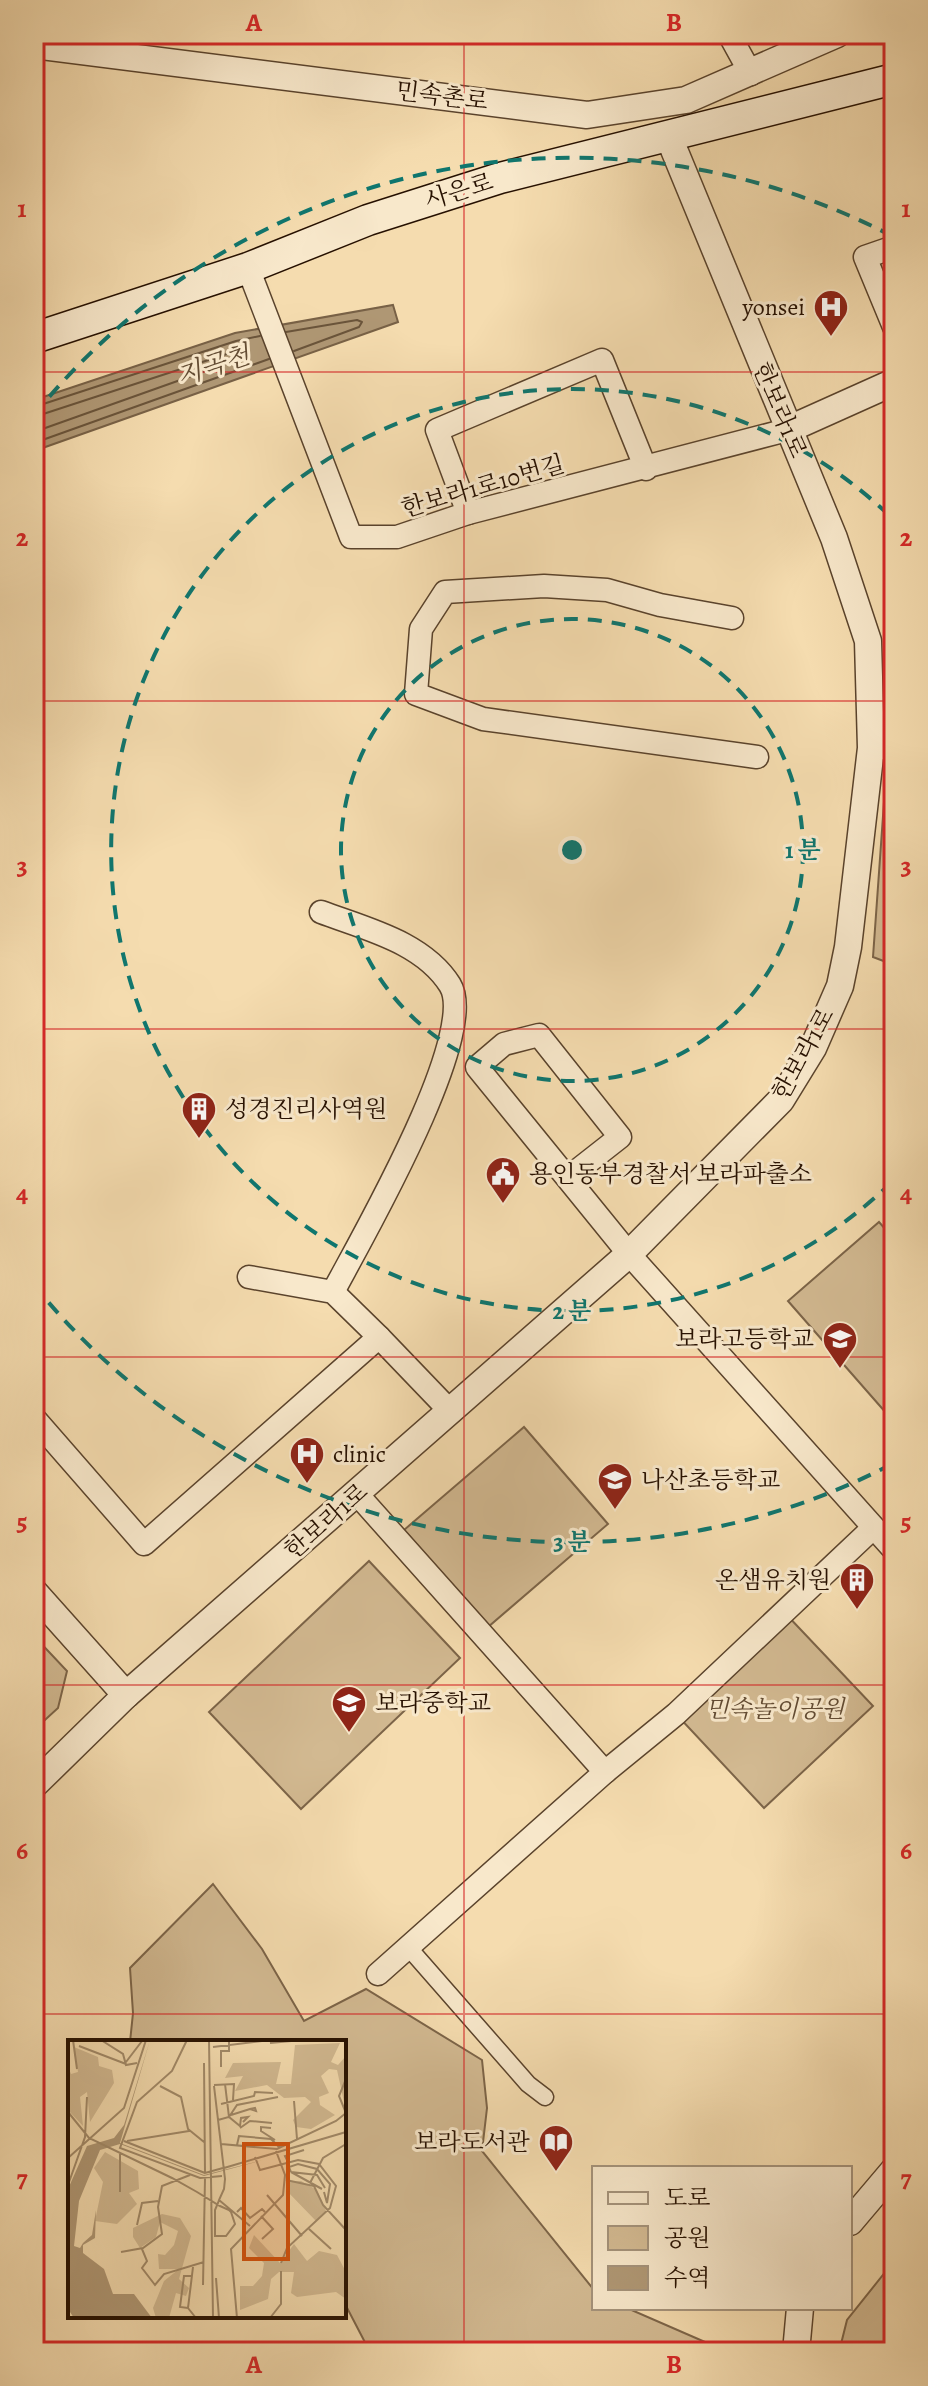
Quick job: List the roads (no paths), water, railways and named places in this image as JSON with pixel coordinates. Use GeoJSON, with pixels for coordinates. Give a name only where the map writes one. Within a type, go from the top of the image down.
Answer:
{"type":"FeatureCollection","features":[{"type":"Feature","properties":{"kind":"main road","name":"사은로"},"geometry":{"type":"LineString","coordinates":[[34,338],[252,280],[368,220],[500,178],[894,79]]}},
{"type":"Feature","properties":{"kind":"street"},"geometry":{"type":"LineString","coordinates":[[729,34],[751,74]]}},
{"type":"Feature","properties":{"kind":"street","name":"민속촌로"},"geometry":{"type":"LineString","coordinates":[[34,45],[111,44],[587,115],[686,100],[837,34]]}},
{"type":"Feature","properties":{"kind":"street","name":"한보라1로"},"geometry":{"type":"LineString","coordinates":[[34,1785],[126,1695],[629,1254],[781,1100],[813,1048],[840,986],[883,748],[868,641],[834,538],[668,135]]}},
{"type":"Feature","properties":{"kind":"street"},"geometry":{"type":"LineString","coordinates":[[894,247],[865,257],[894,327]]}},
{"type":"Feature","properties":{"kind":"street","name":"한보라1로10번길"},"geometry":{"type":"LineString","coordinates":[[252,280],[351,537],[397,537],[468,513],[787,430]]}},
{"type":"Feature","properties":{"kind":"street"},"geometry":{"type":"LineString","coordinates":[[468,513],[437,430],[602,360],[646,469]]}},
{"type":"Feature","properties":{"kind":"street"},"geometry":{"type":"LineString","coordinates":[[787,430],[894,382]]}},
{"type":"Feature","properties":{"kind":"street"},"geometry":{"type":"LineString","coordinates":[[732,618],[660,605],[607,590],[544,586],[445,592],[421,629],[416,694],[483,719],[757,757]]}},
{"type":"Feature","properties":{"kind":"street"},"geometry":{"type":"LineString","coordinates":[[321,912],[377,932],[433,962],[452,989],[455,1016],[440,1075],[407,1151],[333,1292]]}},
{"type":"Feature","properties":{"kind":"street"},"geometry":{"type":"LineString","coordinates":[[569,1177],[620,1137],[539,1035],[504,1044],[477,1067],[629,1254],[894,1550]]}},
{"type":"Feature","properties":{"kind":"street"},"geometry":{"type":"LineString","coordinates":[[249,1277],[333,1292],[451,1412]]}},
{"type":"Feature","properties":{"kind":"street"},"geometry":{"type":"LineString","coordinates":[[34,1418],[144,1544],[379,1337]]}},
{"type":"Feature","properties":{"kind":"street"},"geometry":{"type":"LineString","coordinates":[[357,1494],[605,1772]]}},
{"type":"Feature","properties":{"kind":"street"},"geometry":{"type":"LineString","coordinates":[[378,1974],[605,1772],[676,1714],[873,1528]]}},
{"type":"Feature","properties":{"kind":"street"},"geometry":{"type":"LineString","coordinates":[[34,1592],[126,1695]]}},
{"type":"Feature","properties":{"kind":"street"},"geometry":{"type":"LineString","coordinates":[[408,1947],[528,2084],[545,2097]]}},
{"type":"Feature","properties":{"kind":"street"},"geometry":{"type":"LineString","coordinates":[[852,2220],[894,2170]]}},
{"type":"Feature","properties":{"kind":"street"},"geometry":{"type":"LineString","coordinates":[[796,2352],[800,2310]]}},
{"type":"Feature","properties":{"kind":"water","name":"지곡천"},"geometry":{"type":"Polygon","coordinates":[[[393,305],[398,322],[34,451],[34,400],[235,333],[393,305]]]}},
{"type":"Feature","properties":{"kind":"place","name":"yonsei"},"geometry":{"type":"Point","coordinates":[831,338]}},
{"type":"Feature","properties":{"kind":"place","name":"성경진리사역원"},"geometry":{"type":"Point","coordinates":[199,1140]}},
{"type":"Feature","properties":{"kind":"place","name":"용인동부경찰서 보라파출소"},"geometry":{"type":"Point","coordinates":[503,1205]}},
{"type":"Feature","properties":{"kind":"place","name":"보라고등학교"},"geometry":{"type":"Point","coordinates":[840,1370]}},
{"type":"Feature","properties":{"kind":"place","name":"clinic"},"geometry":{"type":"Point","coordinates":[307,1485]}},
{"type":"Feature","properties":{"kind":"place","name":"나산초등학교"},"geometry":{"type":"Point","coordinates":[615,1511]}},
{"type":"Feature","properties":{"kind":"place","name":"온샘유치원"},"geometry":{"type":"Point","coordinates":[857,1611]}},
{"type":"Feature","properties":{"kind":"place","name":"보라중학교"},"geometry":{"type":"Point","coordinates":[349,1734]}},
{"type":"Feature","properties":{"kind":"place","name":"보라도서관"},"geometry":{"type":"Point","coordinates":[556,2173]}},
{"type":"Feature","properties":{"kind":"park label","name":"민속놀이공원"},"geometry":{"type":"Point","coordinates":[775,1709]}}]}
